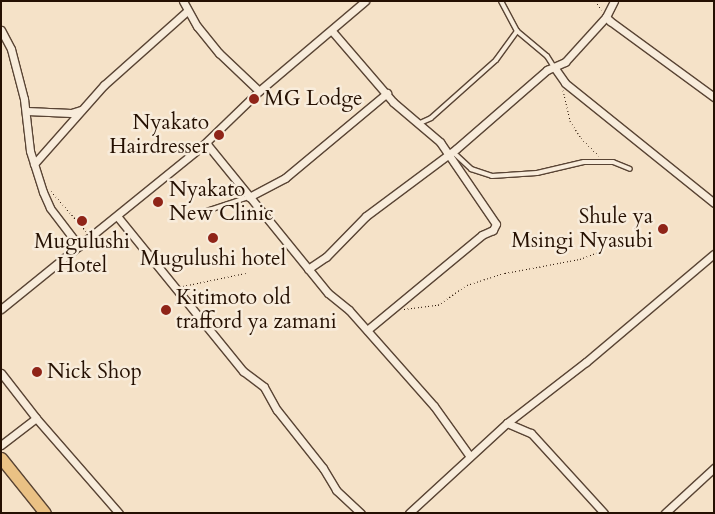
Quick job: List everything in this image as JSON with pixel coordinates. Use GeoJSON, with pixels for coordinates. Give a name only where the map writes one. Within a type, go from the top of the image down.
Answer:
{"type":"FeatureCollection","features":[{"type":"Feature","properties":{"kind":"highway"},"geometry":{"type":"LineString","coordinates":[[1,458],[45,513]]}},
{"type":"Feature","properties":{"kind":"street"},"geometry":{"type":"LineString","coordinates":[[183,1],[187,11],[219,53],[259,91]]}},
{"type":"Feature","properties":{"kind":"street"},"geometry":{"type":"LineString","coordinates":[[1,309],[206,143],[259,91],[366,1]]}},
{"type":"Feature","properties":{"kind":"street"},"geometry":{"type":"LineString","coordinates":[[308,269],[326,257],[366,216],[450,153],[554,67],[565,62],[606,17],[614,1]]}},
{"type":"Feature","properties":{"kind":"street"},"geometry":{"type":"LineString","coordinates":[[34,164],[104,85],[187,11]]}},
{"type":"Feature","properties":{"kind":"street"},"geometry":{"type":"LineString","coordinates":[[606,17],[714,97]]}},
{"type":"Feature","properties":{"kind":"street"},"geometry":{"type":"LineString","coordinates":[[1,30],[11,48],[27,111],[34,164],[39,181],[50,208],[79,246]]}},
{"type":"Feature","properties":{"kind":"street"},"geometry":{"type":"LineString","coordinates":[[332,31],[397,106],[420,123],[450,153],[495,218],[496,225],[367,330]]}},
{"type":"Feature","properties":{"kind":"street"},"geometry":{"type":"LineString","coordinates":[[554,67],[562,79],[714,203]]}},
{"type":"Feature","properties":{"kind":"street"},"geometry":{"type":"LineString","coordinates":[[249,197],[285,178],[387,93]]}},
{"type":"Feature","properties":{"kind":"street"},"geometry":{"type":"LineString","coordinates":[[27,111],[71,113],[83,109]]}},
{"type":"Feature","properties":{"kind":"street"},"geometry":{"type":"LineString","coordinates":[[206,143],[308,269],[367,330],[434,406],[469,455]]}},
{"type":"Feature","properties":{"kind":"street"},"geometry":{"type":"LineString","coordinates":[[117,216],[243,371],[264,387],[277,410],[323,468],[336,490],[360,513]]}},
{"type":"Feature","properties":{"kind":"street"},"geometry":{"type":"LineString","coordinates":[[409,513],[469,455],[507,423],[586,362],[712,258]]}},
{"type":"Feature","properties":{"kind":"street"},"geometry":{"type":"LineString","coordinates":[[1,372],[36,418],[120,513]]}},
{"type":"Feature","properties":{"kind":"street"},"geometry":{"type":"LineString","coordinates":[[1,445],[36,418]]}},
{"type":"Feature","properties":{"kind":"street"},"geometry":{"type":"LineString","coordinates":[[507,423],[531,434],[604,513]]}},
{"type":"Feature","properties":{"kind":"street"},"geometry":{"type":"LineString","coordinates":[[666,513],[714,468]]}},
{"type":"Feature","properties":{"kind":"lane"},"geometry":{"type":"LineString","coordinates":[[501,1],[517,31],[547,56],[554,67]]}},
{"type":"Feature","properties":{"kind":"lane"},"geometry":{"type":"LineString","coordinates":[[420,123],[431,118],[496,60],[517,31]]}},
{"type":"Feature","properties":{"kind":"lane"},"geometry":{"type":"LineString","coordinates":[[450,153],[471,169],[492,176],[605,162],[630,169]]}},
{"type":"Feature","properties":{"kind":"lane"},"geometry":{"type":"LineString","coordinates":[[188,216],[249,197]]}},
{"type":"Feature","properties":{"kind":"path"},"geometry":{"type":"LineString","coordinates":[[595,1],[606,17]]}},
{"type":"Feature","properties":{"kind":"path"},"geometry":{"type":"LineString","coordinates":[[562,79],[563,101],[570,121],[581,138],[605,162]]}},
{"type":"Feature","properties":{"kind":"path"},"geometry":{"type":"LineString","coordinates":[[39,181],[68,208],[90,237]]}},
{"type":"Feature","properties":{"kind":"path"},"geometry":{"type":"LineString","coordinates":[[391,311],[438,305],[467,285],[514,271],[580,259],[603,250]]}},
{"type":"Feature","properties":{"kind":"path"},"geometry":{"type":"LineString","coordinates":[[175,287],[246,273]]}},
{"type":"Feature","properties":{"kind":"place","name":"MG Lodge"},"geometry":{"type":"Point","coordinates":[254,99]}},
{"type":"Feature","properties":{"kind":"place","name":"Nyakato Hairdresser"},"geometry":{"type":"Point","coordinates":[219,135]}},
{"type":"Feature","properties":{"kind":"place","name":"Nyakato New Clinic"},"geometry":{"type":"Point","coordinates":[158,202]}},
{"type":"Feature","properties":{"kind":"place","name":"Mugulushi Hotel"},"geometry":{"type":"Point","coordinates":[82,221]}},
{"type":"Feature","properties":{"kind":"place","name":"Shule ya Msingi Nyasubi"},"geometry":{"type":"Point","coordinates":[663,229]}},
{"type":"Feature","properties":{"kind":"place","name":"Mugulushi hotel"},"geometry":{"type":"Point","coordinates":[213,238]}},
{"type":"Feature","properties":{"kind":"place","name":"Kitimoto old trafford ya zamani"},"geometry":{"type":"Point","coordinates":[166,310]}},
{"type":"Feature","properties":{"kind":"place","name":"Nick Shop"},"geometry":{"type":"Point","coordinates":[37,372]}}]}
